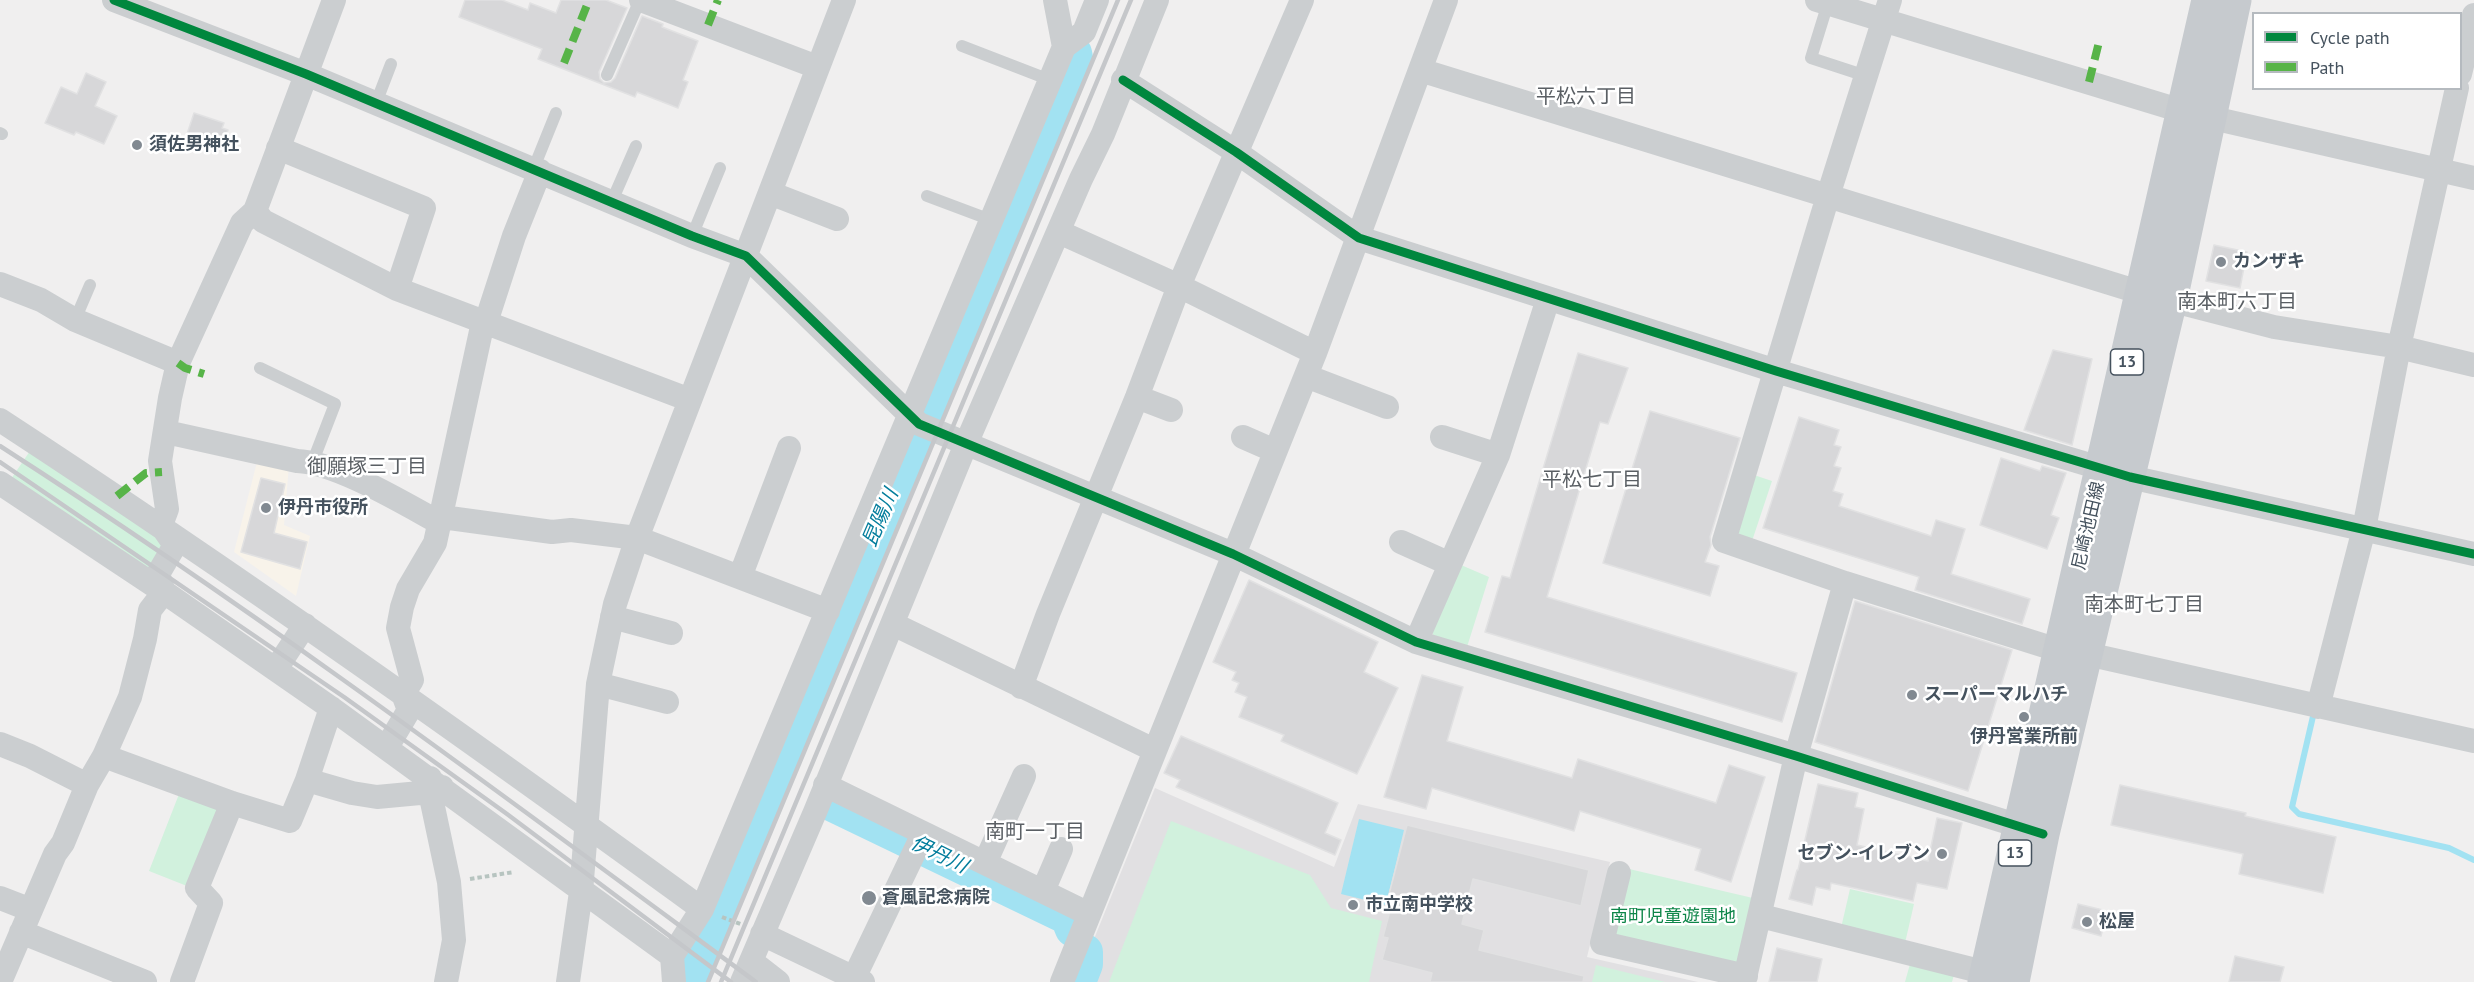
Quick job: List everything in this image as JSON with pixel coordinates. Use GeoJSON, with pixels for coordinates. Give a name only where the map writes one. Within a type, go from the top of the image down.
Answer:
{"type":"FeatureCollection","features":[{"type":"Feature","properties":{"kind":"main road","name":"尼崎池田線"},"geometry":{"type":"LineString","coordinates":[[2197,114],[2208,0]]}},
{"type":"Feature","properties":{"kind":"main road","name":"尼崎池田線"},"geometry":{"type":"LineString","coordinates":[[1995,979],[2032,830],[2042,723],[2074,652],[2197,114],[2235,0]]}},
{"type":"Feature","properties":{"kind":"street"},"geometry":{"type":"LineString","coordinates":[[114,0],[306,74],[692,236],[746,256],[909,417],[919,424],[1233,554],[1416,642],[1796,756],[2032,830]]}},
{"type":"Feature","properties":{"kind":"street"},"geometry":{"type":"LineString","coordinates":[[161,525],[167,509],[160,461],[178,363],[242,223],[255,211],[334,0]]}},
{"type":"Feature","properties":{"kind":"street"},"geometry":{"type":"LineString","coordinates":[[640,0],[817,67]]}},
{"type":"Feature","properties":{"kind":"street"},"geometry":{"type":"LineString","coordinates":[[568,982],[581,891],[598,684],[612,617],[637,538],[844,0]]}},
{"type":"Feature","properties":{"kind":"street"},"geometry":{"type":"LineString","coordinates":[[674,982],[672,956],[702,909],[1064,47],[1084,32],[1096,0]]}},
{"type":"Feature","properties":{"kind":"street"},"geometry":{"type":"LineString","coordinates":[[778,982],[746,971],[893,624],[966,444],[1103,134],[1157,0]]}},
{"type":"Feature","properties":{"kind":"street"},"geometry":{"type":"LineString","coordinates":[[1021,687],[1179,286],[1302,0]]}},
{"type":"Feature","properties":{"kind":"street"},"geometry":{"type":"LineString","coordinates":[[1062,982],[1315,353],[1446,0]]}},
{"type":"Feature","properties":{"kind":"street"},"geometry":{"type":"LineString","coordinates":[[2469,0],[2474,1]]}},
{"type":"Feature","properties":{"kind":"street"},"geometry":{"type":"LineString","coordinates":[[1052,2],[1064,47]]}},
{"type":"Feature","properties":{"kind":"street"},"geometry":{"type":"LineString","coordinates":[[1823,2],[1886,10],[2197,114],[2474,178]]}},
{"type":"Feature","properties":{"kind":"street"},"geometry":{"type":"LineString","coordinates":[[1886,10],[1724,541],[1845,583],[2074,652],[2474,741]]}},
{"type":"Feature","properties":{"kind":"street"},"geometry":{"type":"LineString","coordinates":[[2462,66],[2474,15]]}},
{"type":"Feature","properties":{"kind":"street"},"geometry":{"type":"LineString","coordinates":[[1419,70],[2156,297],[2274,327],[2399,347],[2474,365]]}},
{"type":"Feature","properties":{"kind":"street"},"geometry":{"type":"LineString","coordinates":[[1123,80],[1236,152],[1359,238],[1776,371],[2116,473],[2474,554]]}},
{"type":"Feature","properties":{"kind":"street"},"geometry":{"type":"LineString","coordinates":[[2318,707],[2364,529],[2399,347],[2457,90]]}},
{"type":"Feature","properties":{"kind":"street"},"geometry":{"type":"LineString","coordinates":[[278,148],[424,208],[397,289]]}},
{"type":"Feature","properties":{"kind":"street"},"geometry":{"type":"LineString","coordinates":[[403,694],[412,680],[398,628],[402,607],[408,589],[435,543],[483,322],[489,313],[536,171]]}},
{"type":"Feature","properties":{"kind":"street"},"geometry":{"type":"LineString","coordinates":[[770,193],[837,219]]}},
{"type":"Feature","properties":{"kind":"street"},"geometry":{"type":"LineString","coordinates":[[255,211],[263,221],[397,289],[690,400]]}},
{"type":"Feature","properties":{"kind":"street"},"geometry":{"type":"LineString","coordinates":[[1059,232],[1179,286],[1315,353]]}},
{"type":"Feature","properties":{"kind":"street"},"geometry":{"type":"LineString","coordinates":[[0,284],[41,300],[75,320],[178,363]]}},
{"type":"Feature","properties":{"kind":"street"},"geometry":{"type":"LineString","coordinates":[[1416,642],[1498,456],[1548,299]]}},
{"type":"Feature","properties":{"kind":"street"},"geometry":{"type":"LineString","coordinates":[[1306,376],[1387,407]]}},
{"type":"Feature","properties":{"kind":"street"},"geometry":{"type":"LineString","coordinates":[[1137,397],[1171,410]]}},
{"type":"Feature","properties":{"kind":"street"},"geometry":{"type":"LineString","coordinates":[[0,420],[161,525],[403,694],[702,909]]}},
{"type":"Feature","properties":{"kind":"street"},"geometry":{"type":"LineString","coordinates":[[166,432],[297,461],[313,461],[441,520],[552,532],[571,530],[637,538],[828,611]]}},
{"type":"Feature","properties":{"kind":"street"},"geometry":{"type":"LineString","coordinates":[[1243,437],[1275,451]]}},
{"type":"Feature","properties":{"kind":"street"},"geometry":{"type":"LineString","coordinates":[[1442,437],[1498,456]]}},
{"type":"Feature","properties":{"kind":"street"},"geometry":{"type":"LineString","coordinates":[[740,577],[789,448]]}},
{"type":"Feature","properties":{"kind":"street"},"geometry":{"type":"LineString","coordinates":[[0,483],[164,592],[387,747],[672,956]]}},
{"type":"Feature","properties":{"kind":"street"},"geometry":{"type":"LineString","coordinates":[[161,525],[175,545],[158,574],[164,592]]}},
{"type":"Feature","properties":{"kind":"street"},"geometry":{"type":"LineString","coordinates":[[1401,542],[1450,564]]}},
{"type":"Feature","properties":{"kind":"street"},"geometry":{"type":"LineString","coordinates":[[1618,873],[1602,944],[1745,979],[1796,756],[1845,583]]}},
{"type":"Feature","properties":{"kind":"street"},"geometry":{"type":"LineString","coordinates":[[0,981],[87,785],[104,756],[130,697],[150,610],[164,592]]}},
{"type":"Feature","properties":{"kind":"street"},"geometry":{"type":"LineString","coordinates":[[612,617],[671,633]]}},
{"type":"Feature","properties":{"kind":"street"},"geometry":{"type":"LineString","coordinates":[[893,624],[1154,750]]}},
{"type":"Feature","properties":{"kind":"street"},"geometry":{"type":"LineString","coordinates":[[276,669],[305,626]]}},
{"type":"Feature","properties":{"kind":"street"},"geometry":{"type":"LineString","coordinates":[[598,684],[667,702]]}},
{"type":"Feature","properties":{"kind":"street"},"geometry":{"type":"LineString","coordinates":[[387,747],[409,710],[403,694]]}},
{"type":"Feature","properties":{"kind":"street"},"geometry":{"type":"LineString","coordinates":[[104,756],[232,803],[290,821],[307,780],[331,708]]}},
{"type":"Feature","properties":{"kind":"street"},"geometry":{"type":"LineString","coordinates":[[0,744],[30,756],[87,785]]}},
{"type":"Feature","properties":{"kind":"street"},"geometry":{"type":"LineString","coordinates":[[985,863],[1024,776]]}},
{"type":"Feature","properties":{"kind":"street"},"geometry":{"type":"LineString","coordinates":[[307,780],[352,793],[377,797],[420,794],[436,783]]}},
{"type":"Feature","properties":{"kind":"street"},"geometry":{"type":"LineString","coordinates":[[436,783],[432,802],[449,882],[454,940],[446,982]]}},
{"type":"Feature","properties":{"kind":"street"},"geometry":{"type":"LineString","coordinates":[[825,785],[1089,914]]}},
{"type":"Feature","properties":{"kind":"street"},"geometry":{"type":"LineString","coordinates":[[183,982],[211,903],[197,888],[232,803]]}},
{"type":"Feature","properties":{"kind":"street"},"geometry":{"type":"LineString","coordinates":[[762,934],[858,980],[923,834]]}},
{"type":"Feature","properties":{"kind":"street"},"geometry":{"type":"LineString","coordinates":[[1042,891],[1061,849]]}},
{"type":"Feature","properties":{"kind":"street"},"geometry":{"type":"LineString","coordinates":[[0,898],[31,910]]}},
{"type":"Feature","properties":{"kind":"street"},"geometry":{"type":"LineString","coordinates":[[1761,916],[1995,979]]}},
{"type":"Feature","properties":{"kind":"street"},"geometry":{"type":"LineString","coordinates":[[21,932],[145,982]]}},
{"type":"Feature","properties":{"kind":"lane"},"geometry":{"type":"LineString","coordinates":[[607,75],[640,0]]}},
{"type":"Feature","properties":{"kind":"lane"},"geometry":{"type":"LineString","coordinates":[[1823,2],[1811,58],[1866,76]]}},
{"type":"Feature","properties":{"kind":"lane"},"geometry":{"type":"LineString","coordinates":[[962,46],[1050,80]]}},
{"type":"Feature","properties":{"kind":"lane"},"geometry":{"type":"LineString","coordinates":[[376,103],[391,64]]}},
{"type":"Feature","properties":{"kind":"lane"},"geometry":{"type":"LineString","coordinates":[[536,171],[556,113]]}},
{"type":"Feature","properties":{"kind":"lane"},"geometry":{"type":"LineString","coordinates":[[612,201],[636,146]]}},
{"type":"Feature","properties":{"kind":"lane"},"geometry":{"type":"LineString","coordinates":[[692,236],[720,168]]}},
{"type":"Feature","properties":{"kind":"lane"},"geometry":{"type":"LineString","coordinates":[[927,196],[991,220]]}},
{"type":"Feature","properties":{"kind":"lane"},"geometry":{"type":"LineString","coordinates":[[75,320],[90,285]]}},
{"type":"Feature","properties":{"kind":"lane"},"geometry":{"type":"LineString","coordinates":[[260,368],[335,404],[313,461]]}},
{"type":"Feature","properties":{"kind":"path"},"geometry":{"type":"LineString","coordinates":[[449,882],[514,872]]}},
{"type":"Feature","properties":{"kind":"path"},"geometry":{"type":"LineString","coordinates":[[702,909],[762,934]]}},
{"type":"Feature","properties":{"kind":"shaded area"},"geometry":{"type":"Polygon","coordinates":[[[258,458],[289,465],[284,525],[310,536],[296,596],[234,552],[258,458]]]}},
{"type":"Feature","properties":{"kind":"shaded area","name":"市立南中学校"},"geometry":{"type":"Polygon","coordinates":[[[1155,788],[1334,867],[1358,804],[1610,862],[1587,957],[1698,982],[1085,982],[1092,967],[1092,944],[1155,788]]]}},
{"type":"Feature","properties":{"kind":"green space"},"geometry":{"type":"Polygon","coordinates":[[[34,445],[172,545],[152,578],[9,482],[34,445]]]}},
{"type":"Feature","properties":{"kind":"green space"},"geometry":{"type":"Polygon","coordinates":[[[1754,475],[1772,481],[1751,544],[1737,539],[1754,475]]]}},
{"type":"Feature","properties":{"kind":"green space"},"geometry":{"type":"Polygon","coordinates":[[[1461,565],[1489,577],[1467,647],[1433,635],[1432,622],[1461,565]]]}},
{"type":"Feature","properties":{"kind":"green space"},"geometry":{"type":"Polygon","coordinates":[[[181,789],[223,804],[192,888],[149,871],[181,789]]]}},
{"type":"Feature","properties":{"kind":"green space"},"geometry":{"type":"Polygon","coordinates":[[[1171,821],[1310,875],[1331,908],[1382,921],[1369,982],[1109,982],[1171,821]]]}},
{"type":"Feature","properties":{"kind":"green space","name":"南町児童遊園地"},"geometry":{"type":"Polygon","coordinates":[[[1625,868],[1757,899],[1741,965],[1612,941],[1625,868]]]}},
{"type":"Feature","properties":{"kind":"green space"},"geometry":{"type":"Polygon","coordinates":[[[1850,889],[1914,904],[1905,943],[1841,928],[1850,889]]]}},
{"type":"Feature","properties":{"kind":"green space"},"geometry":{"type":"Polygon","coordinates":[[[1910,964],[1954,975],[1952,982],[1905,982],[1910,964]]]}},
{"type":"Feature","properties":{"kind":"green space"},"geometry":{"type":"Polygon","coordinates":[[[1596,965],[1665,982],[1592,982],[1596,965]]]}},
{"type":"Feature","properties":{"kind":"water"},"geometry":{"type":"Polygon","coordinates":[[[1359,819],[1404,830],[1386,905],[1341,894],[1359,819]]]}},
{"type":"Feature","properties":{"kind":"building"},"geometry":{"type":"Polygon","coordinates":[[[465,0],[502,0],[528,10],[530,3],[556,13],[561,0],[606,0],[627,8],[599,72],[600,79],[604,83],[611,82],[615,78],[642,16],[663,24],[662,27],[698,41],[683,80],[688,82],[678,108],[637,92],[635,97],[538,59],[542,49],[459,17],[465,0]]]}},
{"type":"Feature","properties":{"kind":"building"},"geometry":{"type":"Polygon","coordinates":[[[86,73],[106,82],[95,106],[117,116],[104,144],[76,132],[74,135],[45,123],[61,87],[77,94],[86,73]]]}},
{"type":"Feature","properties":{"kind":"building"},"geometry":{"type":"Polygon","coordinates":[[[194,113],[224,123],[222,128],[228,130],[222,147],[217,146],[215,150],[185,140],[194,113]]]}},
{"type":"Feature","properties":{"kind":"building"},"geometry":{"type":"Polygon","coordinates":[[[2214,245],[2247,252],[2240,288],[2206,281],[2214,245]]]}},
{"type":"Feature","properties":{"kind":"building"},"geometry":{"type":"Polygon","coordinates":[[[2053,350],[2092,359],[2072,445],[2024,430],[2053,350]]]}},
{"type":"Feature","properties":{"kind":"building"},"geometry":{"type":"Polygon","coordinates":[[[1578,353],[1628,368],[1608,424],[1600,422],[1547,597],[1797,673],[1782,722],[1485,632],[1502,576],[1510,578],[1578,353]]]}},
{"type":"Feature","properties":{"kind":"building"},"geometry":{"type":"Polygon","coordinates":[[[1650,411],[1740,438],[1710,537],[1711,545],[1705,562],[1719,566],[1710,596],[1603,563],[1650,411]]]}},
{"type":"Feature","properties":{"kind":"building"},"geometry":{"type":"Polygon","coordinates":[[[1799,417],[1839,430],[1834,445],[1841,447],[1834,466],[1841,468],[1833,491],[1843,494],[1839,506],[1931,536],[1936,520],[1965,529],[1951,574],[2030,599],[2022,624],[1915,590],[1919,577],[1763,528],[1799,417]]]}},
{"type":"Feature","properties":{"kind":"building"},"geometry":{"type":"Polygon","coordinates":[[[2001,458],[2040,471],[2042,466],[2066,473],[2051,515],[2059,518],[2047,549],[1980,525],[2001,458]]]}},
{"type":"Feature","properties":{"kind":"building","name":"伊丹市役所"},"geometry":{"type":"Polygon","coordinates":[[[261,478],[285,484],[274,533],[307,542],[300,569],[241,552],[261,478]]]}},
{"type":"Feature","properties":{"kind":"building"},"geometry":{"type":"Polygon","coordinates":[[[1249,580],[1378,642],[1364,672],[1398,688],[1357,774],[1281,741],[1284,735],[1239,717],[1247,697],[1235,692],[1239,683],[1232,680],[1236,672],[1213,662],[1249,580]]]}},
{"type":"Feature","properties":{"kind":"building","name":"スーパーマルハチ"},"geometry":{"type":"Polygon","coordinates":[[[1855,601],[2012,650],[1968,791],[1815,742],[1855,601]]]}},
{"type":"Feature","properties":{"kind":"building"},"geometry":{"type":"Polygon","coordinates":[[[1422,675],[1463,687],[1447,741],[1572,778],[1578,759],[1716,803],[1729,765],[1765,777],[1731,882],[1695,870],[1701,849],[1580,811],[1574,831],[1432,788],[1426,809],[1384,797],[1422,675]]]}},
{"type":"Feature","properties":{"kind":"building"},"geometry":{"type":"Polygon","coordinates":[[[1181,736],[1338,803],[1325,833],[1341,840],[1335,855],[1176,787],[1180,780],[1164,773],[1181,736]]]}},
{"type":"Feature","properties":{"kind":"building"},"geometry":{"type":"Polygon","coordinates":[[[1818,784],[1858,793],[1855,807],[1864,809],[1857,845],[1928,861],[1937,818],[1962,823],[1947,889],[1917,883],[1913,901],[1831,883],[1830,890],[1816,887],[1812,905],[1789,899],[1818,784]]]}},
{"type":"Feature","properties":{"kind":"building"},"geometry":{"type":"Polygon","coordinates":[[[2120,785],[2246,813],[2245,816],[2336,837],[2323,893],[2239,874],[2243,854],[2111,825],[2120,785]]]}},
{"type":"Feature","properties":{"kind":"building"},"geometry":{"type":"Polygon","coordinates":[[[1407,825],[1589,870],[1581,906],[1473,879],[1462,924],[1484,930],[1479,950],[1584,976],[1583,982],[1430,982],[1432,973],[1382,960],[1388,938],[1383,937],[1392,903],[1387,902],[1407,825]]]}},
{"type":"Feature","properties":{"kind":"building"},"geometry":{"type":"Polygon","coordinates":[[[2078,904],[2107,911],[2101,936],[2072,928],[2078,904]]]}},
{"type":"Feature","properties":{"kind":"building"},"geometry":{"type":"Polygon","coordinates":[[[1777,948],[1822,959],[1817,982],[1769,982],[1777,948]]]}},
{"type":"Feature","properties":{"kind":"building"},"geometry":{"type":"Polygon","coordinates":[[[2235,956],[2284,967],[2280,982],[2229,982],[2235,956]]]}},
{"type":"Feature","properties":{"kind":"waterway","name":"昆陽川"},"geometry":{"type":"LineString","coordinates":[[688,982],[1075,58],[1074,53]]}},
{"type":"Feature","properties":{"kind":"waterway"},"geometry":{"type":"LineString","coordinates":[[2314,712],[2292,807],[2299,814],[2449,848],[2474,860]]}},
{"type":"Feature","properties":{"kind":"waterway","name":"伊丹川"},"geometry":{"type":"LineString","coordinates":[[831,803],[1068,917],[1073,929]]}},
{"type":"Feature","properties":{"kind":"waterway","name":"伊丹川"},"geometry":{"type":"LineString","coordinates":[[1078,982],[1085,964],[1085,952]]}},
{"type":"Feature","properties":{"kind":"railway"},"geometry":{"type":"LineString","coordinates":[[708,982],[1118,0]]}},
{"type":"Feature","properties":{"kind":"railway"},"geometry":{"type":"LineString","coordinates":[[721,982],[1131,0]]}},
{"type":"Feature","properties":{"kind":"railway"},"geometry":{"type":"LineString","coordinates":[[0,446],[97,509],[288,641],[756,982]]}},
{"type":"Feature","properties":{"kind":"railway"},"geometry":{"type":"LineString","coordinates":[[0,462],[344,697],[507,814],[731,982]]}},
{"type":"Feature","properties":{"kind":"marked path"},"geometry":{"type":"LineString","coordinates":[[564,63],[589,0]]}},
{"type":"Feature","properties":{"kind":"marked path"},"geometry":{"type":"LineString","coordinates":[[708,25],[718,0]]}},
{"type":"Feature","properties":{"kind":"marked path"},"geometry":{"type":"LineString","coordinates":[[2089,82],[2100,38]]}},
{"type":"Feature","properties":{"kind":"marked path"},"geometry":{"type":"LineString","coordinates":[[178,363],[185,368],[204,374]]}},
{"type":"Feature","properties":{"kind":"marked path"},"geometry":{"type":"LineString","coordinates":[[117,496],[146,473],[162,472]]}},
{"type":"Feature","properties":{"kind":"cycle path"},"geometry":{"type":"LineString","coordinates":[[114,0],[306,74],[692,236],[746,256],[919,424],[1233,554],[1416,642],[1796,756],[2043,834]]}},
{"type":"Feature","properties":{"kind":"cycle path"},"geometry":{"type":"LineString","coordinates":[[1123,80],[1236,152],[1359,238],[1776,371],[2130,477],[2474,554]]}},
{"type":"Feature","properties":{"kind":"place","name":"須佐男神社"},"geometry":{"type":"Point","coordinates":[137,145]}},
{"type":"Feature","properties":{"kind":"place","name":"カンザキ"},"geometry":{"type":"Point","coordinates":[2221,262]}},
{"type":"Feature","properties":{"kind":"place","name":"伊丹市役所"},"geometry":{"type":"Point","coordinates":[266,508]}},
{"type":"Feature","properties":{"kind":"place","name":"スーパーマルハチ"},"geometry":{"type":"Point","coordinates":[1912,695]}},
{"type":"Feature","properties":{"kind":"place","name":"伊丹営業所前"},"geometry":{"type":"Point","coordinates":[2024,717]}},
{"type":"Feature","properties":{"kind":"place","name":"セブン-イレブン"},"geometry":{"type":"Point","coordinates":[1942,854]}},
{"type":"Feature","properties":{"kind":"place","name":"蒼風記念病院"},"geometry":{"type":"Point","coordinates":[869,898]}},
{"type":"Feature","properties":{"kind":"place","name":"市立南中学校"},"geometry":{"type":"Point","coordinates":[1353,905]}},
{"type":"Feature","properties":{"kind":"place","name":"松屋"},"geometry":{"type":"Point","coordinates":[2087,922]}},
{"type":"Feature","properties":{"kind":"district","name":"平松六丁目"},"geometry":{"type":"Point","coordinates":[1586,97]}},
{"type":"Feature","properties":{"kind":"district","name":"南本町六丁目"},"geometry":{"type":"Point","coordinates":[2237,302]}},
{"type":"Feature","properties":{"kind":"district","name":"御願塚三丁目"},"geometry":{"type":"Point","coordinates":[367,467]}},
{"type":"Feature","properties":{"kind":"district","name":"平松七丁目"},"geometry":{"type":"Point","coordinates":[1592,480]}},
{"type":"Feature","properties":{"kind":"district","name":"南本町七丁目"},"geometry":{"type":"Point","coordinates":[2144,605]}},
{"type":"Feature","properties":{"kind":"district","name":"南町一丁目"},"geometry":{"type":"Point","coordinates":[1035,832]}}]}
